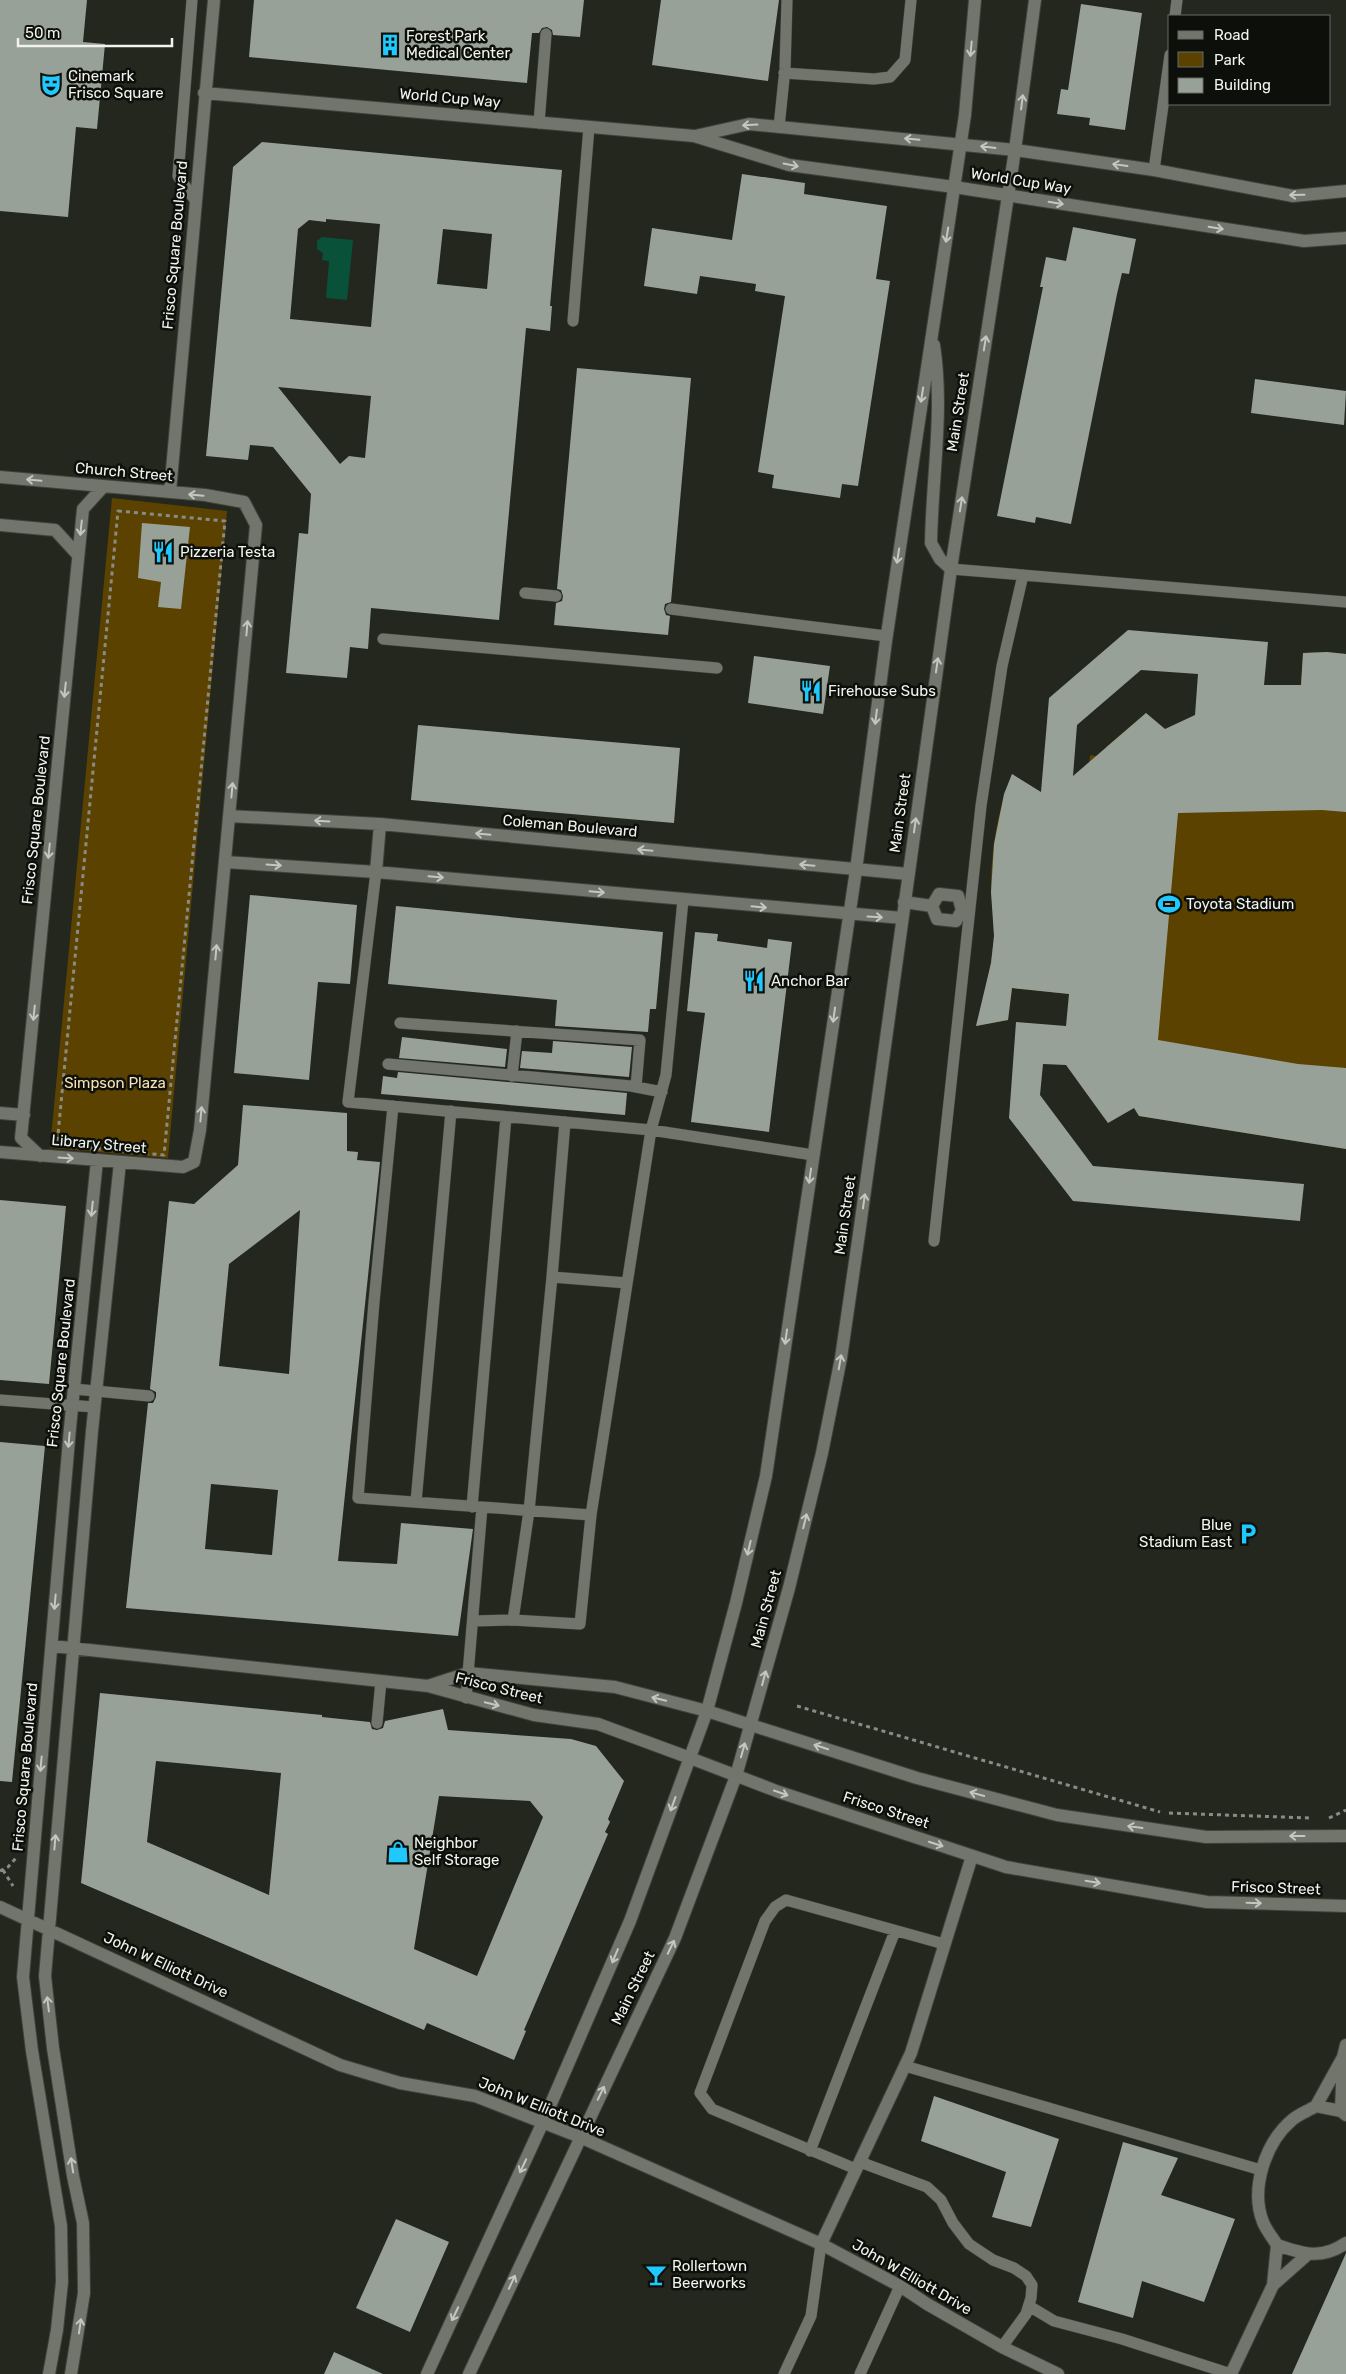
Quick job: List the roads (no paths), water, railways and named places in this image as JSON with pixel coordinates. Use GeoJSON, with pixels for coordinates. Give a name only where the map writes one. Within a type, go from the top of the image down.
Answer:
{"type":"FeatureCollection","features":[{"type":"Feature","properties":{"kind":"street","name":"Frisco Square Boulevard"},"geometry":{"type":"LineString","coordinates":[[170,492],[204,93],[214,0]]}},
{"type":"Feature","properties":{"kind":"street","name":"Main Street"},"geometry":{"type":"LineString","coordinates":[[427,2374],[543,2122],[630,1921],[707,1711],[736,1603],[766,1476],[856,870],[886,636],[960,144],[975,0]]}},
{"type":"Feature","properties":{"kind":"street","name":"Main Street"},"geometry":{"type":"LineString","coordinates":[[468,2374],[675,1938],[736,1776],[789,1588],[822,1453],[841,1358],[951,569],[1016,150],[1035,0]]}},
{"type":"Feature","properties":{"kind":"street","name":"World Cup Way"},"geometry":{"type":"LineString","coordinates":[[204,93],[694,136],[789,165],[954,186],[1304,241],[1346,238]]}},
{"type":"Feature","properties":{"kind":"street","name":"World Cup Way"},"geometry":{"type":"LineString","coordinates":[[694,136],[749,124],[1016,150],[1154,170],[1293,196],[1346,191]]}},
{"type":"Feature","properties":{"kind":"street"},"geometry":{"type":"LineString","coordinates":[[932,330],[938,368],[938,417],[931,543],[940,559],[951,569]]}},
{"type":"Feature","properties":{"kind":"street","name":"Church Street"},"geometry":{"type":"LineString","coordinates":[[0,478],[170,492],[244,502],[256,525],[229,816]]}},
{"type":"Feature","properties":{"kind":"street","name":"Frisco Square Boulevard"},"geometry":{"type":"LineString","coordinates":[[40,1156],[21,1138],[83,509],[102,487]]}},
{"type":"Feature","properties":{"kind":"street"},"geometry":{"type":"LineString","coordinates":[[0,525],[55,530],[78,555]]}},
{"type":"Feature","properties":{"kind":"street"},"geometry":{"type":"LineString","coordinates":[[229,816],[225,862],[376,872],[849,915],[902,918]]}},
{"type":"Feature","properties":{"kind":"street","name":"Coleman Boulevard"},"geometry":{"type":"LineString","coordinates":[[229,816],[380,824],[908,874]]}},
{"type":"Feature","properties":{"kind":"street"},"geometry":{"type":"LineString","coordinates":[[376,872],[380,824]]}},
{"type":"Feature","properties":{"kind":"street","name":"Library Street"},"geometry":{"type":"LineString","coordinates":[[0,1152],[183,1168],[194,1162],[200,1130],[225,862]]}},
{"type":"Feature","properties":{"kind":"street"},"geometry":{"type":"LineString","coordinates":[[939,894],[958,896],[966,911],[956,921],[937,919],[932,906],[939,894]]}},
{"type":"Feature","properties":{"kind":"street"},"geometry":{"type":"LineString","coordinates":[[904,902],[932,906]]}},
{"type":"Feature","properties":{"kind":"street"},"geometry":{"type":"LineString","coordinates":[[0,1113],[24,1115]]}},
{"type":"Feature","properties":{"kind":"street","name":"Frisco Square Boulevard"},"geometry":{"type":"LineString","coordinates":[[49,2374],[57,2330],[62,2282],[61,2226],[32,2051],[23,1977],[72,1406],[97,1160]]}},
{"type":"Feature","properties":{"kind":"street"},"geometry":{"type":"LineString","coordinates":[[71,2374],[84,2293],[83,2223],[73,2176],[52,2039],[45,1976],[94,1407],[120,1162]]}},
{"type":"Feature","properties":{"kind":"street","name":"Frisco Street"},"geometry":{"type":"LineString","coordinates":[[52,1646],[428,1686],[466,1698],[534,1715],[598,1724],[779,1792],[1006,1867],[1207,1902],[1346,1906]]}},
{"type":"Feature","properties":{"kind":"street","name":"Frisco Street"},"geometry":{"type":"LineString","coordinates":[[428,1686],[468,1673],[616,1687],[707,1711],[917,1778],[1057,1815],[1206,1837],[1346,1836]]}},
{"type":"Feature","properties":{"kind":"street"},"geometry":{"type":"LineString","coordinates":[[821,2244],[905,2066],[972,1856]]}},
{"type":"Feature","properties":{"kind":"street","name":"John W Elliott Drive"},"geometry":{"type":"LineString","coordinates":[[0,1907],[340,2065],[400,2083],[475,2096],[543,2122],[821,2244],[900,2286],[926,2304],[1002,2347],[1058,2374]]}},
{"type":"Feature","properties":{"kind":"street"},"geometry":{"type":"LineString","coordinates":[[1231,2374],[1273,2285],[1277,2245],[1263,2222],[1259,2201],[1261,2170],[1275,2142],[1292,2120],[1316,2106],[1345,2051]]}},
{"type":"Feature","properties":{"kind":"street"},"geometry":{"type":"LineString","coordinates":[[1316,2106],[1343,2113],[1345,2051]]}},
{"type":"Feature","properties":{"kind":"street"},"geometry":{"type":"LineString","coordinates":[[1277,2245],[1307,2255],[1336,2250],[1346,2243]]}},
{"type":"Feature","properties":{"kind":"street"},"geometry":{"type":"LineString","coordinates":[[1273,2285],[1307,2255]]}},
{"type":"Feature","properties":{"kind":"lane"},"geometry":{"type":"LineString","coordinates":[[192,0],[178,176],[195,200]]}},
{"type":"Feature","properties":{"kind":"lane"},"geometry":{"type":"LineString","coordinates":[[779,127],[788,0]]}},
{"type":"Feature","properties":{"kind":"lane"},"geometry":{"type":"LineString","coordinates":[[784,73],[874,79],[890,77],[905,60],[912,0]]}},
{"type":"Feature","properties":{"kind":"lane"},"geometry":{"type":"LineString","coordinates":[[1175,15],[1177,0]]}},
{"type":"Feature","properties":{"kind":"lane"},"geometry":{"type":"LineString","coordinates":[[539,123],[546,34]]}},
{"type":"Feature","properties":{"kind":"lane"},"geometry":{"type":"LineString","coordinates":[[1154,170],[1168,69]]}},
{"type":"Feature","properties":{"kind":"lane"},"geometry":{"type":"LineString","coordinates":[[573,321],[589,127]]}},
{"type":"Feature","properties":{"kind":"lane"},"geometry":{"type":"LineString","coordinates":[[951,569],[1346,602]]}},
{"type":"Feature","properties":{"kind":"lane"},"geometry":{"type":"LineString","coordinates":[[934,1241],[966,911],[1002,666],[1022,575]]}},
{"type":"Feature","properties":{"kind":"lane"},"geometry":{"type":"LineString","coordinates":[[525,593],[556,596]]}},
{"type":"Feature","properties":{"kind":"lane"},"geometry":{"type":"LineString","coordinates":[[671,609],[886,636]]}},
{"type":"Feature","properties":{"kind":"lane"},"geometry":{"type":"LineString","coordinates":[[383,639],[717,668]]}},
{"type":"Feature","properties":{"kind":"lane"},"geometry":{"type":"LineString","coordinates":[[376,872],[348,1102],[651,1130],[814,1155]]}},
{"type":"Feature","properties":{"kind":"lane"},"geometry":{"type":"LineString","coordinates":[[473,1621],[513,1620],[580,1624],[591,1515],[651,1130],[666,1075],[683,900]]}},
{"type":"Feature","properties":{"kind":"lane"},"geometry":{"type":"LineString","coordinates":[[400,1023],[640,1040],[636,1087]]}},
{"type":"Feature","properties":{"kind":"lane"},"geometry":{"type":"LineString","coordinates":[[512,1076],[516,1031]]}},
{"type":"Feature","properties":{"kind":"lane"},"geometry":{"type":"LineString","coordinates":[[388,1064],[636,1087],[662,1092]]}},
{"type":"Feature","properties":{"kind":"lane"},"geometry":{"type":"LineString","coordinates":[[393,1106],[358,1498],[591,1515]]}},
{"type":"Feature","properties":{"kind":"lane"},"geometry":{"type":"LineString","coordinates":[[416,1502],[451,1111]]}},
{"type":"Feature","properties":{"kind":"lane"},"geometry":{"type":"LineString","coordinates":[[466,1698],[473,1621],[477,1507],[506,1116]]}},
{"type":"Feature","properties":{"kind":"lane"},"geometry":{"type":"LineString","coordinates":[[513,1620],[530,1511],[566,1122]]}},
{"type":"Feature","properties":{"kind":"lane"},"geometry":{"type":"LineString","coordinates":[[552,1277],[628,1283]]}},
{"type":"Feature","properties":{"kind":"lane"},"geometry":{"type":"LineString","coordinates":[[74,1389],[149,1396]]}},
{"type":"Feature","properties":{"kind":"lane"},"geometry":{"type":"LineString","coordinates":[[0,1400],[94,1407]]}},
{"type":"Feature","properties":{"kind":"lane"},"geometry":{"type":"LineString","coordinates":[[377,1723],[382,1681]]}},
{"type":"Feature","properties":{"kind":"lane"},"geometry":{"type":"LineString","coordinates":[[944,1944],[786,1900],[775,1907],[765,1921],[700,2093],[712,2109],[810,2151],[927,2187],[941,2200],[953,2223],[969,2244],[993,2260],[1014,2268],[1026,2276],[1032,2285],[1026,2314],[1002,2347]]}},
{"type":"Feature","properties":{"kind":"lane"},"geometry":{"type":"LineString","coordinates":[[810,2151],[895,1931]]}},
{"type":"Feature","properties":{"kind":"lane"},"geometry":{"type":"LineString","coordinates":[[905,2066],[1261,2170]]}},
{"type":"Feature","properties":{"kind":"lane"},"geometry":{"type":"LineString","coordinates":[[784,2374],[811,2316],[821,2244]]}},
{"type":"Feature","properties":{"kind":"lane"},"geometry":{"type":"LineString","coordinates":[[860,2374],[900,2286]]}},
{"type":"Feature","properties":{"kind":"lane"},"geometry":{"type":"LineString","coordinates":[[1029,2306],[1054,2321],[1122,2339],[1231,2374]]}},
{"type":"Feature","properties":{"kind":"place","name":"Forest Park Medical Center"},"geometry":{"type":"Point","coordinates":[390,45]}},
{"type":"Feature","properties":{"kind":"place","name":"Cinemark Frisco Square"},"geometry":{"type":"Point","coordinates":[51,85]}},
{"type":"Feature","properties":{"kind":"place","name":"Pizzeria Testa"},"geometry":{"type":"Point","coordinates":[163,552]}},
{"type":"Feature","properties":{"kind":"place","name":"Firehouse Subs"},"geometry":{"type":"Point","coordinates":[811,691]}},
{"type":"Feature","properties":{"kind":"place","name":"Toyota Stadium"},"geometry":{"type":"Point","coordinates":[1169,904]}},
{"type":"Feature","properties":{"kind":"place","name":"Anchor Bar"},"geometry":{"type":"Point","coordinates":[754,981]}},
{"type":"Feature","properties":{"kind":"place","name":"Blue Stadium East"},"geometry":{"type":"Point","coordinates":[1248,1534]}},
{"type":"Feature","properties":{"kind":"place","name":"Neighbor Self Storage"},"geometry":{"type":"Point","coordinates":[398,1852]}},
{"type":"Feature","properties":{"kind":"place","name":"Rollertown Beerworks"},"geometry":{"type":"Point","coordinates":[656,2275]}},
{"type":"Feature","properties":{"kind":"park label","name":"Simpson Plaza"},"geometry":{"type":"Point","coordinates":[115,1083]}}]}
